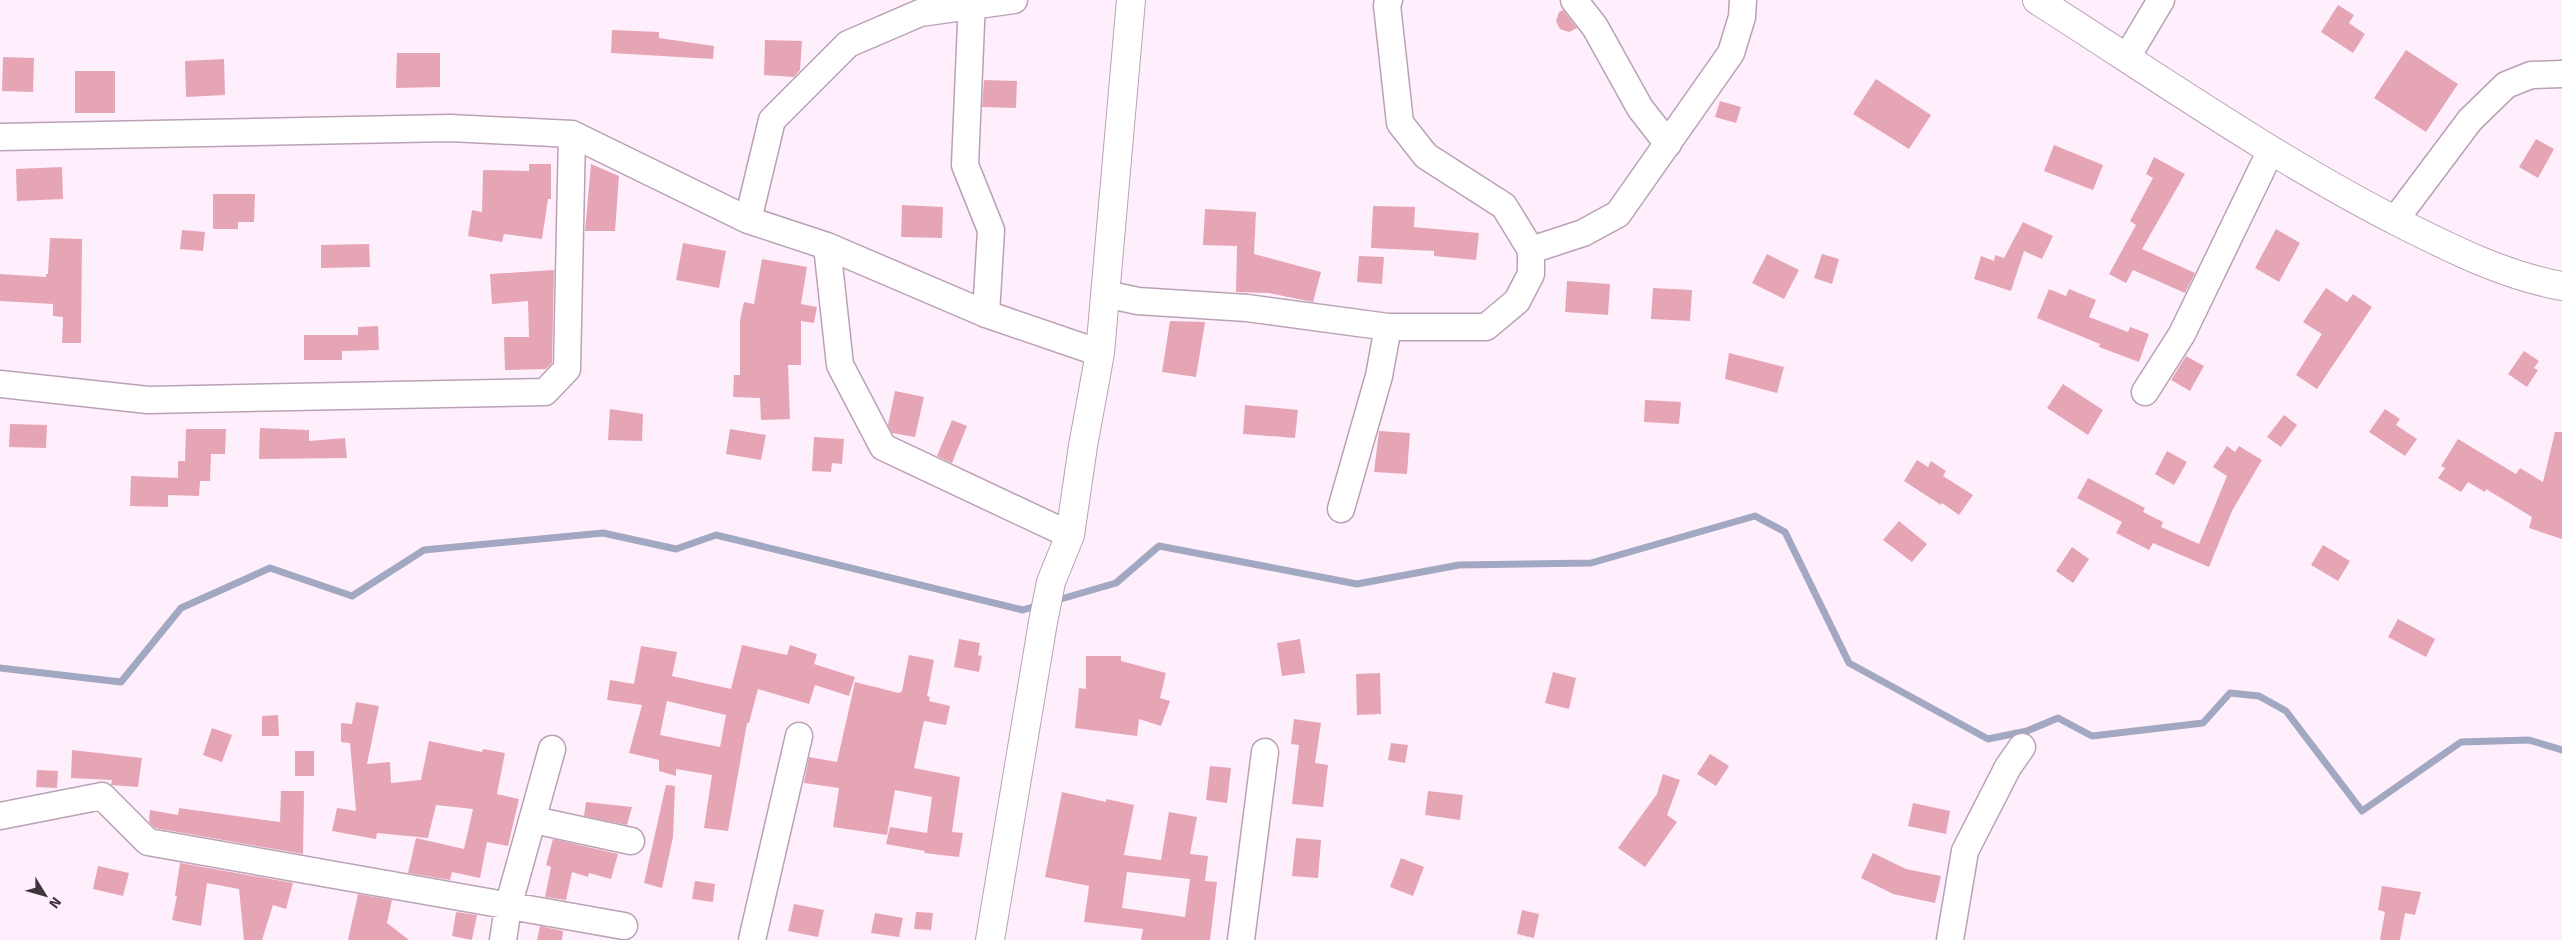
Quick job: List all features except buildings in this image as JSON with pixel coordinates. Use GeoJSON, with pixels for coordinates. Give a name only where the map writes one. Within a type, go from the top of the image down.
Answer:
{"type":"FeatureCollection","features":[{"type":"Feature","properties":{"kind":"street"},"geometry":{"type":"LineString","coordinates":[[748,220],[772,120],[848,44],[920,13],[973,4],[1014,0]]}},
{"type":"Feature","properties":{"kind":"street"},"geometry":{"type":"LineString","coordinates":[[990,940],[1043,622],[1051,582],[1070,535],[1083,446],[1100,353],[1131,0]]}},
{"type":"Feature","properties":{"kind":"street"},"geometry":{"type":"LineString","coordinates":[[1105,294],[1138,301],[1247,308],[1388,327],[1486,327],[1517,302],[1532,274],[1531,250],[1504,206],[1426,156],[1400,123],[1387,5],[1389,0]]}},
{"type":"Feature","properties":{"kind":"street"},"geometry":{"type":"LineString","coordinates":[[1574,0],[1595,27],[1640,108],[1668,144]]}},
{"type":"Feature","properties":{"kind":"street"},"geometry":{"type":"LineString","coordinates":[[1531,250],[1583,233],[1618,214],[1731,53],[1742,17],[1743,0]]}},
{"type":"Feature","properties":{"kind":"street"},"geometry":{"type":"LineString","coordinates":[[2037,0],[2271,150],[2361,203],[2464,255],[2542,283],[2562,286]]}},
{"type":"Feature","properties":{"kind":"street"},"geometry":{"type":"LineString","coordinates":[[2126,57],[2161,0]]}},
{"type":"Feature","properties":{"kind":"street"},"geometry":{"type":"LineString","coordinates":[[973,4],[965,165],[991,230],[986,314]]}},
{"type":"Feature","properties":{"kind":"street"},"geometry":{"type":"LineString","coordinates":[[2396,220],[2470,120],[2506,85],[2531,75],[2562,74]]}},
{"type":"Feature","properties":{"kind":"street"},"geometry":{"type":"LineString","coordinates":[[0,137],[450,128],[572,134],[748,220],[827,246],[986,314],[1100,353]]}},
{"type":"Feature","properties":{"kind":"street"},"geometry":{"type":"LineString","coordinates":[[0,384],[148,400],[545,392],[567,369],[572,134]]}},
{"type":"Feature","properties":{"kind":"street"},"geometry":{"type":"LineString","coordinates":[[2145,392],[2182,334],[2271,150]]}},
{"type":"Feature","properties":{"kind":"street"},"geometry":{"type":"LineString","coordinates":[[827,246],[840,365],[883,447],[1070,535]]}},
{"type":"Feature","properties":{"kind":"street"},"geometry":{"type":"LineString","coordinates":[[1342,509],[1379,376],[1388,327]]}},
{"type":"Feature","properties":{"kind":"street"},"geometry":{"type":"LineString","coordinates":[[752,940],[799,736]]}},
{"type":"Feature","properties":{"kind":"street"},"geometry":{"type":"LineString","coordinates":[[1950,940],[1965,850],[2008,767],[2022,747]]}},
{"type":"Feature","properties":{"kind":"street"},"geometry":{"type":"LineString","coordinates":[[503,940],[508,907],[534,820],[552,749]]}},
{"type":"Feature","properties":{"kind":"street"},"geometry":{"type":"LineString","coordinates":[[1241,940],[1265,752]]}},
{"type":"Feature","properties":{"kind":"street"},"geometry":{"type":"LineString","coordinates":[[0,816],[102,796],[148,842],[624,926]]}},
{"type":"Feature","properties":{"kind":"street"},"geometry":{"type":"LineString","coordinates":[[534,820],[631,841]]}},
{"type":"Feature","properties":{"kind":"waterway"},"geometry":{"type":"LineString","coordinates":[[1054,601],[1116,583],[1159,546],[1357,584],[1459,565],[1591,563],[1755,516],[1785,532],[1849,663],[1988,739],[2027,731],[2058,718],[2092,736],[2203,723],[2230,693],[2259,696],[2286,711],[2362,811],[2461,742],[2529,740],[2562,750]]}},
{"type":"Feature","properties":{"kind":"waterway"},"geometry":{"type":"LineString","coordinates":[[0,668],[121,682],[181,608],[270,568],[352,596],[424,550],[603,533],[676,549],[716,535],[1023,610],[1039,605]]}}]}
